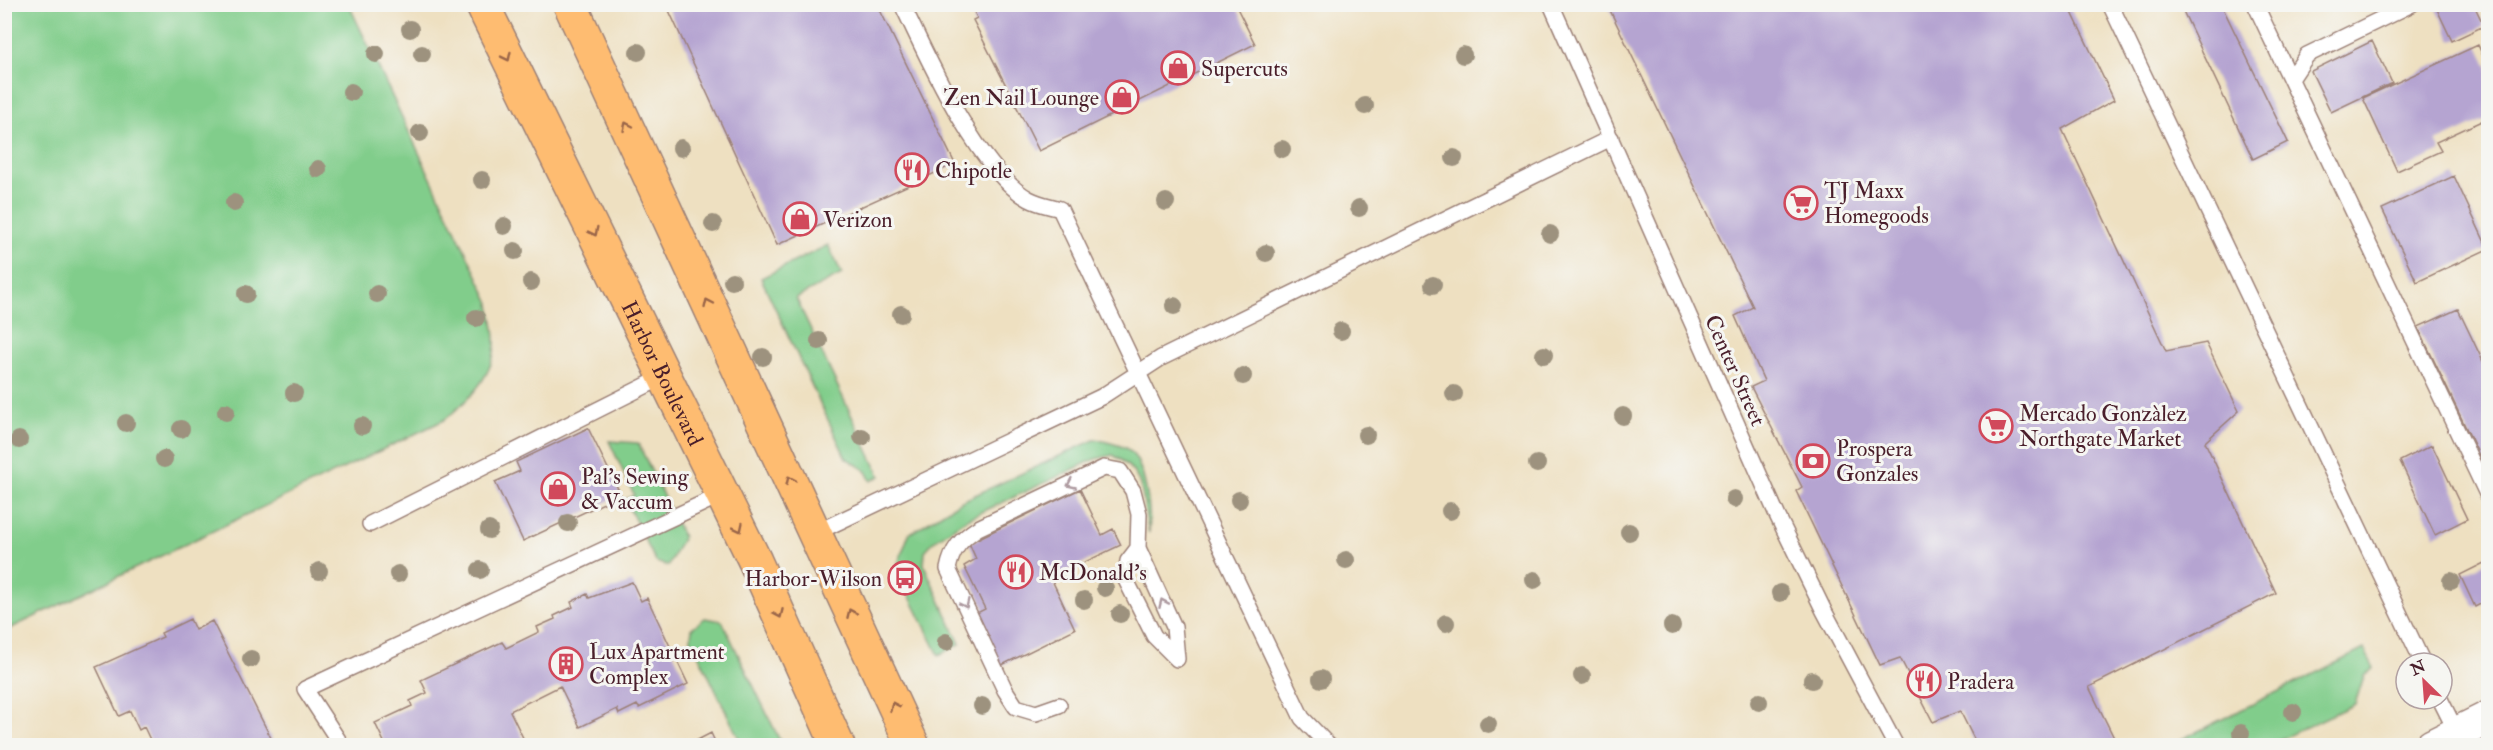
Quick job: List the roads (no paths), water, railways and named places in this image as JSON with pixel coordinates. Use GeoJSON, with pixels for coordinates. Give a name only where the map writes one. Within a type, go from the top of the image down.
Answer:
{"type":"FeatureCollection","features":[{"type":"Feature","properties":{"kind":"main road","name":"Harbor Boulevard"},"geometry":{"type":"LineString","coordinates":[[482,4],[723,494],[838,746]]}},
{"type":"Feature","properties":{"kind":"main road"},"geometry":{"type":"LineString","coordinates":[[570,4],[913,746]]}},
{"type":"Feature","properties":{"kind":"street"},"geometry":{"type":"LineString","coordinates":[[2444,739],[2488,718]]}},
{"type":"Feature","properties":{"kind":"lane"},"geometry":{"type":"LineString","coordinates":[[902,4],[932,67],[987,160],[1028,198],[1060,209],[1302,718],[1329,746]]}},
{"type":"Feature","properties":{"kind":"lane","name":"Center Street"},"geometry":{"type":"LineString","coordinates":[[1551,4],[1773,506],[1829,621],[1896,746]]}},
{"type":"Feature","properties":{"kind":"lane"},"geometry":{"type":"LineString","coordinates":[[2110,4],[2417,651]]}},
{"type":"Feature","properties":{"kind":"lane"},"geometry":{"type":"LineString","coordinates":[[2255,4],[2488,496]]}},
{"type":"Feature","properties":{"kind":"lane"},"geometry":{"type":"LineString","coordinates":[[2291,79],[2307,55],[2412,4]]}},
{"type":"Feature","properties":{"kind":"lane"},"geometry":{"type":"LineString","coordinates":[[815,533],[1101,397],[1172,352],[1611,138]]}},
{"type":"Feature","properties":{"kind":"lane"},"geometry":{"type":"LineString","coordinates":[[370,524],[665,376]]}},
{"type":"Feature","properties":{"kind":"lane"},"geometry":{"type":"LineString","coordinates":[[1059,705],[1036,713],[1016,707],[948,569],[951,554],[964,537],[978,528],[1104,468],[1120,471],[1133,491],[1139,514],[1138,548],[1174,627],[1177,658],[1154,636],[1125,578],[1128,561],[1138,548]]}},
{"type":"Feature","properties":{"kind":"lane"},"geometry":{"type":"LineString","coordinates":[[342,746],[305,689],[723,494]]}},
{"type":"Feature","properties":{"kind":"lane"},"geometry":{"type":"LineString","coordinates":[[2441,711],[2444,739]]}},
{"type":"Feature","properties":{"kind":"place","name":"Supercuts"},"geometry":{"type":"Point","coordinates":[1178,68]}},
{"type":"Feature","properties":{"kind":"place","name":"Zen Nail Lounge"},"geometry":{"type":"Point","coordinates":[1122,97]}},
{"type":"Feature","properties":{"kind":"place","name":"Chipotle"},"geometry":{"type":"Point","coordinates":[912,170]}},
{"type":"Feature","properties":{"kind":"place","name":"TJ Maxx Homegoods"},"geometry":{"type":"Point","coordinates":[1801,203]}},
{"type":"Feature","properties":{"kind":"place","name":"Verizon"},"geometry":{"type":"Point","coordinates":[800,219]}},
{"type":"Feature","properties":{"kind":"place","name":"Mercado Gonzàlez Northgate Market"},"geometry":{"type":"Point","coordinates":[1996,426]}},
{"type":"Feature","properties":{"kind":"place","name":"Prospera Gonzales"},"geometry":{"type":"Point","coordinates":[1813,461]}},
{"type":"Feature","properties":{"kind":"place","name":"Pal's Sewing & Vaccum"},"geometry":{"type":"Point","coordinates":[558,489]}},
{"type":"Feature","properties":{"kind":"place","name":"McDonald's"},"geometry":{"type":"Point","coordinates":[1016,572]}},
{"type":"Feature","properties":{"kind":"place","name":"Harbor-Wilson"},"geometry":{"type":"Point","coordinates":[905,578]}},
{"type":"Feature","properties":{"kind":"place","name":"Lux Apartment Complex"},"geometry":{"type":"Point","coordinates":[566,664]}},
{"type":"Feature","properties":{"kind":"place","name":"Pradera"},"geometry":{"type":"Point","coordinates":[1924,681]}}]}
